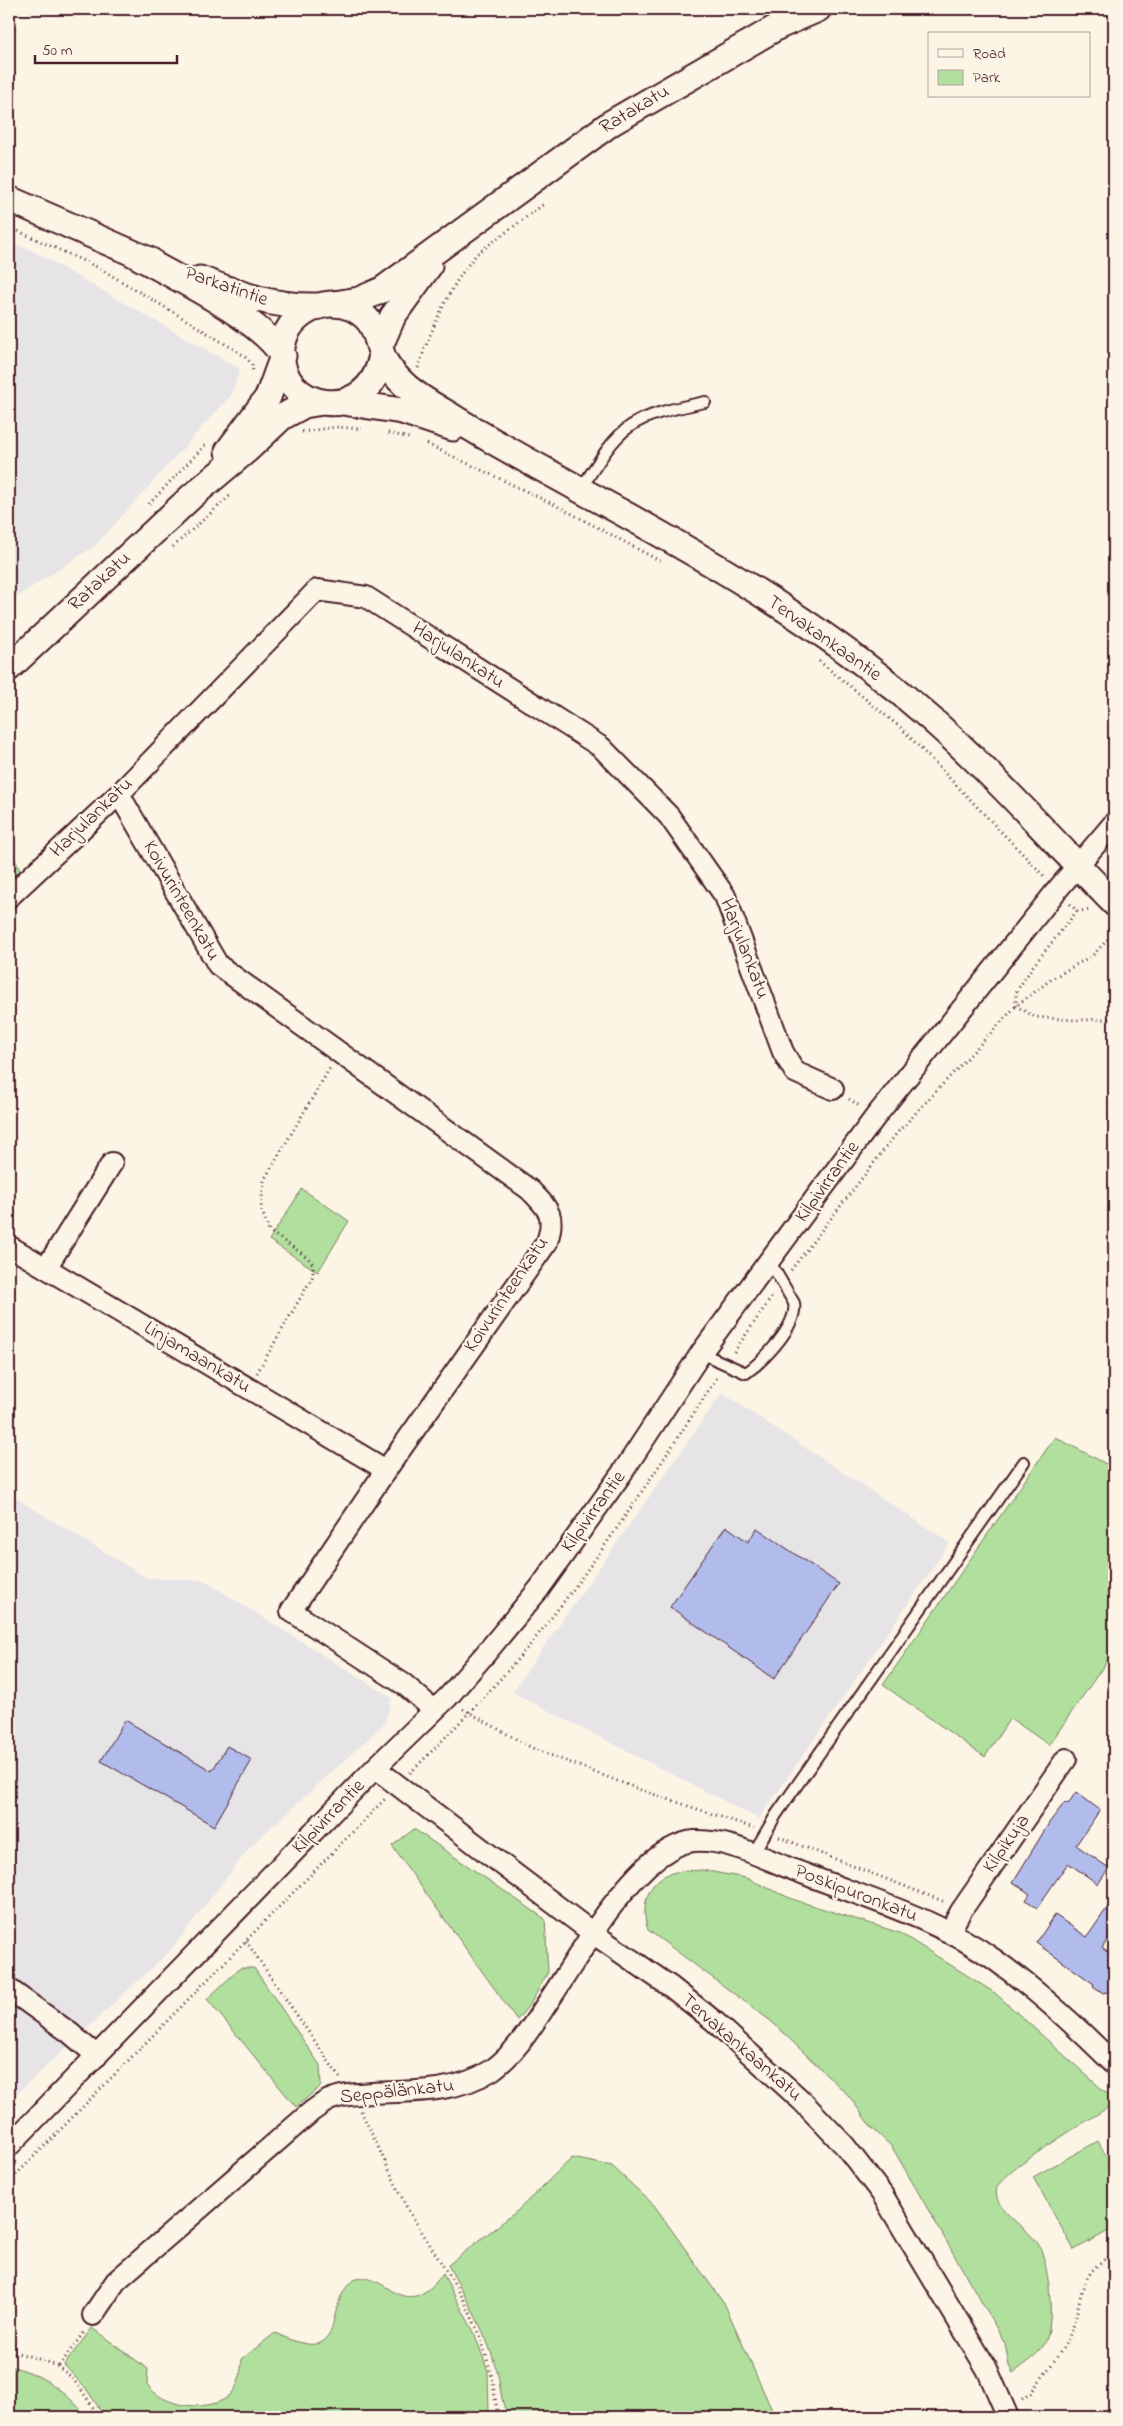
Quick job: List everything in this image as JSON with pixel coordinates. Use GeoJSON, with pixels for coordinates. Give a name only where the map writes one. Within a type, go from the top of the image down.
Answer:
{"type":"FeatureCollection","features":[{"type":"Feature","properties":{"kind":"street","name":"Ratakatu"},"geometry":{"type":"LineString","coordinates":[[327,305],[359,300],[382,290],[611,123],[779,26],[818,9]]}},
{"type":"Feature","properties":{"kind":"street","name":"Parkatintie"},"geometry":{"type":"LineString","coordinates":[[9,199],[134,254],[259,300],[290,306],[327,305]]}},
{"type":"Feature","properties":{"kind":"street","name":"Ratakatu"},"geometry":{"type":"LineString","coordinates":[[381,350],[393,316],[407,294],[438,256],[464,230]]}},
{"type":"Feature","properties":{"kind":"street","name":"Parkatintie"},"geometry":{"type":"LineString","coordinates":[[134,254],[183,281],[253,324],[269,337],[282,356]]}},
{"type":"Feature","properties":{"kind":"street"},"geometry":{"type":"LineString","coordinates":[[327,305],[349,307],[362,314],[373,325],[381,350],[380,367],[370,384],[356,397],[333,402],[305,396],[295,387],[287,376],[282,356],[286,334],[294,321],[305,312],[327,305]]}},
{"type":"Feature","properties":{"kind":"street","name":"Tervakankaantie"},"geometry":{"type":"LineString","coordinates":[[381,350],[398,379],[407,387],[486,439],[581,490],[774,603],[854,658],[916,706],[989,775],[1077,866],[1105,906]]}},
{"type":"Feature","properties":{"kind":"street","name":"Ratakatu"},"geometry":{"type":"LineString","coordinates":[[192,496],[268,397],[282,356]]}},
{"type":"Feature","properties":{"kind":"street","name":"Ratakatu"},"geometry":{"type":"LineString","coordinates":[[9,668],[192,496],[247,450],[282,417],[304,405],[333,402]]}},
{"type":"Feature","properties":{"kind":"street","name":"Tervakankaantie"},"geometry":{"type":"LineString","coordinates":[[333,402],[392,409],[486,439]]}},
{"type":"Feature","properties":{"kind":"street","name":"Harjulankatu"},"geometry":{"type":"LineString","coordinates":[[9,897],[119,794],[317,590],[366,597],[600,747],[668,816],[725,896],[783,1052],[795,1072],[833,1089]]}},
{"type":"Feature","properties":{"kind":"street","name":"Koivurinteenkatu"},"geometry":{"type":"LineString","coordinates":[[119,794],[218,966],[530,1190],[547,1208],[552,1225],[547,1242],[386,1470],[291,1612],[405,1685],[441,1704]]}},
{"type":"Feature","properties":{"kind":"street","name":"Kilpivirrantie"},"geometry":{"type":"LineString","coordinates":[[9,2146],[375,1768],[441,1704],[544,1581],[622,1473],[701,1353],[876,1116],[1057,890],[1114,823]]}},
{"type":"Feature","properties":{"kind":"street"},"geometry":{"type":"LineString","coordinates":[[46,1268],[112,1163]]}},
{"type":"Feature","properties":{"kind":"street","name":"Linjamaankatu"},"geometry":{"type":"LineString","coordinates":[[9,1246],[386,1470]]}},
{"type":"Feature","properties":{"kind":"street","name":"Kilpikuja"},"geometry":{"type":"LineString","coordinates":[[950,1931],[961,1912],[1066,1759]]}},
{"type":"Feature","properties":{"kind":"street","name":"Tervakankaankatu"},"geometry":{"type":"LineString","coordinates":[[375,1768],[594,1934],[671,1987],[714,2021],[802,2101],[845,2146],[882,2194],[987,2369],[1014,2409]]}},
{"type":"Feature","properties":{"kind":"street","name":"Poskipuronkatu"},"geometry":{"type":"LineString","coordinates":[[594,1934],[631,1884],[648,1865],[679,1844],[692,1841],[716,1842],[753,1854],[950,1931],[994,1960],[1043,1998],[1114,2064]]}},
{"type":"Feature","properties":{"kind":"street","name":"Seppälänkatu"},"geometry":{"type":"LineString","coordinates":[[94,2315],[116,2281],[312,2111],[329,2100],[351,2094],[439,2090],[467,2084],[493,2068],[521,2042],[594,1934]]}},
{"type":"Feature","properties":{"kind":"street"},"geometry":{"type":"LineString","coordinates":[[9,1989],[70,2032],[98,2056]]}},
{"type":"Feature","properties":{"kind":"lane"},"geometry":{"type":"LineString","coordinates":[[581,490],[618,434],[633,422],[656,412],[706,402]]}},
{"type":"Feature","properties":{"kind":"lane"},"geometry":{"type":"LineString","coordinates":[[701,1353],[746,1374],[760,1363],[790,1324],[795,1311],[794,1303],[783,1280],[770,1262]]}},
{"type":"Feature","properties":{"kind":"lane"},"geometry":{"type":"LineString","coordinates":[[753,1854],[765,1831],[1024,1462]]}},
{"type":"Feature","properties":{"kind":"path"},"geometry":{"type":"LineString","coordinates":[[407,387],[418,369],[435,324],[469,263],[478,253],[544,204]]}},
{"type":"Feature","properties":{"kind":"path"},"geometry":{"type":"LineString","coordinates":[[9,227],[99,268],[188,320],[243,355],[252,364],[254,376]]}},
{"type":"Feature","properties":{"kind":"path"},"geometry":{"type":"LineString","coordinates":[[392,409],[382,431],[418,441],[450,454],[561,508],[665,564]]}},
{"type":"Feature","properties":{"kind":"path"},"geometry":{"type":"LineString","coordinates":[[282,417],[300,432],[336,427],[368,430]]}},
{"type":"Feature","properties":{"kind":"path"},"geometry":{"type":"LineString","coordinates":[[146,506],[212,436]]}},
{"type":"Feature","properties":{"kind":"path"},"geometry":{"type":"LineString","coordinates":[[816,658],[901,728],[1077,911]]}},
{"type":"Feature","properties":{"kind":"path"},"geometry":{"type":"LineString","coordinates":[[1016,1006],[1016,992],[1033,966],[1077,911],[1105,906]]}},
{"type":"Feature","properties":{"kind":"path"},"geometry":{"type":"LineString","coordinates":[[407,1777],[469,1713],[529,1645],[580,1578],[658,1467],[783,1280],[897,1134],[1016,1006],[1054,978],[1093,955],[1110,937]]}},
{"type":"Feature","properties":{"kind":"path"},"geometry":{"type":"LineString","coordinates":[[1016,1006],[1035,1017],[1075,1020],[1114,1019]]}},
{"type":"Feature","properties":{"kind":"path"},"geometry":{"type":"LineString","coordinates":[[249,1388],[313,1276],[313,1264],[307,1257],[269,1231],[261,1208],[264,1180],[339,1053]]}},
{"type":"Feature","properties":{"kind":"path"},"geometry":{"type":"LineString","coordinates":[[441,1704],[469,1713],[532,1748],[641,1790],[765,1831],[942,1900],[961,1912]]}},
{"type":"Feature","properties":{"kind":"path"},"geometry":{"type":"LineString","coordinates":[[9,2182],[382,1803]]}},
{"type":"Feature","properties":{"kind":"path"},"geometry":{"type":"LineString","coordinates":[[246,1941],[357,2103],[407,2208],[448,2273],[480,2334],[492,2377],[498,2417]]}},
{"type":"Feature","properties":{"kind":"path"},"geometry":{"type":"LineString","coordinates":[[1014,2409],[1030,2394],[1066,2343],[1073,2326],[1085,2280],[1095,2268],[1114,2253]]}},
{"type":"Feature","properties":{"kind":"path"},"geometry":{"type":"LineString","coordinates":[[60,2366],[94,2315]]}},
{"type":"Feature","properties":{"kind":"path"},"geometry":{"type":"LineString","coordinates":[[9,2350],[60,2366],[76,2380],[100,2417]]}},
{"type":"Feature","properties":{"kind":"shaded area"},"geometry":{"type":"Polygon","coordinates":[[[9,242],[31,250],[240,369],[232,394],[96,545],[9,602],[9,242]]]}},
{"type":"Feature","properties":{"kind":"shaded area"},"geometry":{"type":"Polygon","coordinates":[[[722,1393],[950,1543],[759,1819],[512,1692],[722,1393]]]}},
{"type":"Feature","properties":{"kind":"shaded area"},"geometry":{"type":"Polygon","coordinates":[[[9,1494],[147,1578],[203,1580],[392,1698],[385,1723],[251,1846],[170,1951],[9,2101],[9,1494]]]}},
{"type":"Feature","properties":{"kind":"green space"},"geometry":{"type":"Polygon","coordinates":[[[9,844],[20,871],[9,882],[9,844]]]}},
{"type":"Feature","properties":{"kind":"green space"},"geometry":{"type":"Polygon","coordinates":[[[302,1189],[349,1221],[318,1272],[269,1240],[302,1189]]]}},
{"type":"Feature","properties":{"kind":"green space"},"geometry":{"type":"Polygon","coordinates":[[[1055,1437],[1114,1468],[1114,1651],[1049,1745],[1010,1718],[985,1757],[883,1685],[1055,1437]]]}},
{"type":"Feature","properties":{"kind":"green space"},"geometry":{"type":"Polygon","coordinates":[[[414,1829],[545,1919],[548,1972],[531,2003],[517,2020],[392,1846],[414,1829]]]}},
{"type":"Feature","properties":{"kind":"green space"},"geometry":{"type":"Polygon","coordinates":[[[702,1870],[746,1878],[792,1899],[900,1933],[995,1993],[1114,2100],[1114,2104],[1050,2144],[1015,2169],[997,2188],[997,2196],[1005,2211],[1036,2240],[1040,2247],[1049,2283],[1050,2313],[1047,2339],[1042,2348],[1032,2358],[1013,2373],[1009,2366],[1005,2343],[892,2147],[871,2127],[849,2096],[772,2022],[648,1930],[645,1907],[646,1899],[653,1885],[670,1873],[702,1870]]]}},
{"type":"Feature","properties":{"kind":"green space"},"geometry":{"type":"Polygon","coordinates":[[[240,1968],[254,1968],[320,2065],[321,2086],[296,2107],[207,1999],[240,1968]]]}},
{"type":"Feature","properties":{"kind":"green space"},"geometry":{"type":"Polygon","coordinates":[[[1098,2141],[1114,2171],[1114,2228],[1074,2250],[1033,2177],[1098,2141]]]}},
{"type":"Feature","properties":{"kind":"green space"},"geometry":{"type":"Polygon","coordinates":[[[572,2158],[612,2166],[654,2205],[725,2305],[775,2417],[509,2417],[502,2400],[498,2374],[487,2341],[448,2265],[517,2211],[572,2158]]]}},
{"type":"Feature","properties":{"kind":"green space"},"geometry":{"type":"Polygon","coordinates":[[[443,2274],[474,2332],[488,2371],[489,2413],[485,2417],[105,2417],[87,2390],[64,2365],[92,2328],[148,2369],[147,2384],[154,2392],[175,2403],[201,2406],[213,2404],[224,2400],[235,2389],[240,2377],[242,2359],[275,2333],[299,2342],[315,2344],[325,2340],[330,2331],[343,2292],[353,2280],[365,2278],[376,2281],[405,2296],[416,2296],[428,2289],[443,2274]]]}},
{"type":"Feature","properties":{"kind":"green space"},"geometry":{"type":"Polygon","coordinates":[[[9,2366],[32,2373],[52,2384],[62,2391],[87,2417],[16,2417],[9,2412],[9,2366]]]}},
{"type":"Feature","properties":{"kind":"building"},"geometry":{"type":"Polygon","coordinates":[[[726,1526],[748,1542],[757,1528],[839,1584],[774,1679],[670,1607],[726,1526]]]}},
{"type":"Feature","properties":{"kind":"building"},"geometry":{"type":"Polygon","coordinates":[[[125,1720],[212,1771],[227,1746],[252,1760],[214,1826],[101,1761],[125,1720]]]}},
{"type":"Feature","properties":{"kind":"building"},"geometry":{"type":"Polygon","coordinates":[[[1076,1792],[1100,1810],[1076,1845],[1109,1868],[1098,1884],[1068,1863],[1037,1908],[1026,1900],[1030,1894],[1013,1882],[1049,1823],[1065,1802],[1068,1804],[1076,1792]]]}},
{"type":"Feature","properties":{"kind":"building"},"geometry":{"type":"Polygon","coordinates":[[[1114,1898],[1114,1930],[1102,1948],[1114,1957],[1114,1990],[1103,1993],[1093,1986],[1094,1984],[1036,1943],[1055,1915],[1087,1937],[1114,1898]]]}}]}
